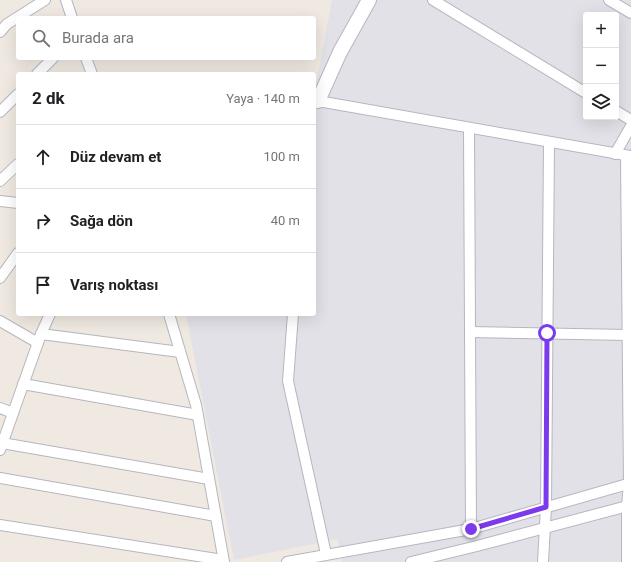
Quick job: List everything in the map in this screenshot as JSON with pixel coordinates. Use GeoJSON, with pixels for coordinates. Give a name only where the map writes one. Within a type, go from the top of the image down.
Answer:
{"type":"FeatureCollection","features":[{"type":"Feature","properties":{"kind":"main road"},"geometry":{"type":"LineString","coordinates":[[316,102],[340,52],[370,0]]}},
{"type":"Feature","properties":{"kind":"street"},"geometry":{"type":"LineString","coordinates":[[20,16],[45,0]]}},
{"type":"Feature","properties":{"kind":"street"},"geometry":{"type":"LineString","coordinates":[[66,0],[71,16]]}},
{"type":"Feature","properties":{"kind":"street"},"geometry":{"type":"LineString","coordinates":[[434,0],[583,91]]}},
{"type":"Feature","properties":{"kind":"street"},"geometry":{"type":"LineString","coordinates":[[609,0],[631,13]]}},
{"type":"Feature","properties":{"kind":"street"},"geometry":{"type":"LineString","coordinates":[[0,32],[7,24],[16,18]]}},
{"type":"Feature","properties":{"kind":"street"},"geometry":{"type":"LineString","coordinates":[[39,72],[51,60]]}},
{"type":"Feature","properties":{"kind":"street"},"geometry":{"type":"LineString","coordinates":[[87,60],[91,72]]}},
{"type":"Feature","properties":{"kind":"street"},"geometry":{"type":"LineString","coordinates":[[0,112],[16,96]]}},
{"type":"Feature","properties":{"kind":"street"},"geometry":{"type":"LineString","coordinates":[[316,102],[629,156],[628,335],[630,483],[627,562]]}},
{"type":"Feature","properties":{"kind":"street"},"geometry":{"type":"LineString","coordinates":[[619,113],[631,120]]}},
{"type":"Feature","properties":{"kind":"street"},"geometry":{"type":"LineString","coordinates":[[615,154],[631,126]]}},
{"type":"Feature","properties":{"kind":"street"},"geometry":{"type":"LineString","coordinates":[[469,128],[471,529]]}},
{"type":"Feature","properties":{"kind":"street"},"geometry":{"type":"LineString","coordinates":[[543,562],[546,507],[549,142]]}},
{"type":"Feature","properties":{"kind":"street"},"geometry":{"type":"LineString","coordinates":[[0,181],[16,166]]}},
{"type":"Feature","properties":{"kind":"street"},"geometry":{"type":"LineString","coordinates":[[0,201],[16,203]]}},
{"type":"Feature","properties":{"kind":"street"},"geometry":{"type":"LineString","coordinates":[[0,278],[16,256]]}},
{"type":"Feature","properties":{"kind":"street"},"geometry":{"type":"LineString","coordinates":[[49,316],[1,447],[209,479]]}},
{"type":"Feature","properties":{"kind":"street"},"geometry":{"type":"LineString","coordinates":[[0,525],[223,561],[198,415],[170,316]]}},
{"type":"Feature","properties":{"kind":"street"},"geometry":{"type":"LineString","coordinates":[[293,316],[288,381],[326,554]]}},
{"type":"Feature","properties":{"kind":"street"},"geometry":{"type":"LineString","coordinates":[[0,321],[40,338],[180,352]]}},
{"type":"Feature","properties":{"kind":"street"},"geometry":{"type":"LineString","coordinates":[[470,332],[628,335]]}},
{"type":"Feature","properties":{"kind":"street"},"geometry":{"type":"LineString","coordinates":[[23,384],[198,415]]}},
{"type":"Feature","properties":{"kind":"street"},"geometry":{"type":"LineString","coordinates":[[0,408],[13,413]]}},
{"type":"Feature","properties":{"kind":"street"},"geometry":{"type":"LineString","coordinates":[[0,478],[216,516]]}},
{"type":"Feature","properties":{"kind":"street"},"geometry":{"type":"LineString","coordinates":[[287,562],[471,529],[630,483]]}},
{"type":"Feature","properties":{"kind":"street"},"geometry":{"type":"LineString","coordinates":[[411,562],[477,546],[629,505]]}},
{"type":"Feature","properties":{"kind":"shaded area"},"geometry":{"type":"Polygon","coordinates":[[[332,0],[631,0],[631,562],[342,562],[338,539],[234,560],[186,316],[316,316],[316,84],[332,0]]]}},
{"type":"Feature","properties":{"kind":"route"},"geometry":{"type":"LineString","coordinates":[[471,529],[546,507],[547,333]]}}]}
